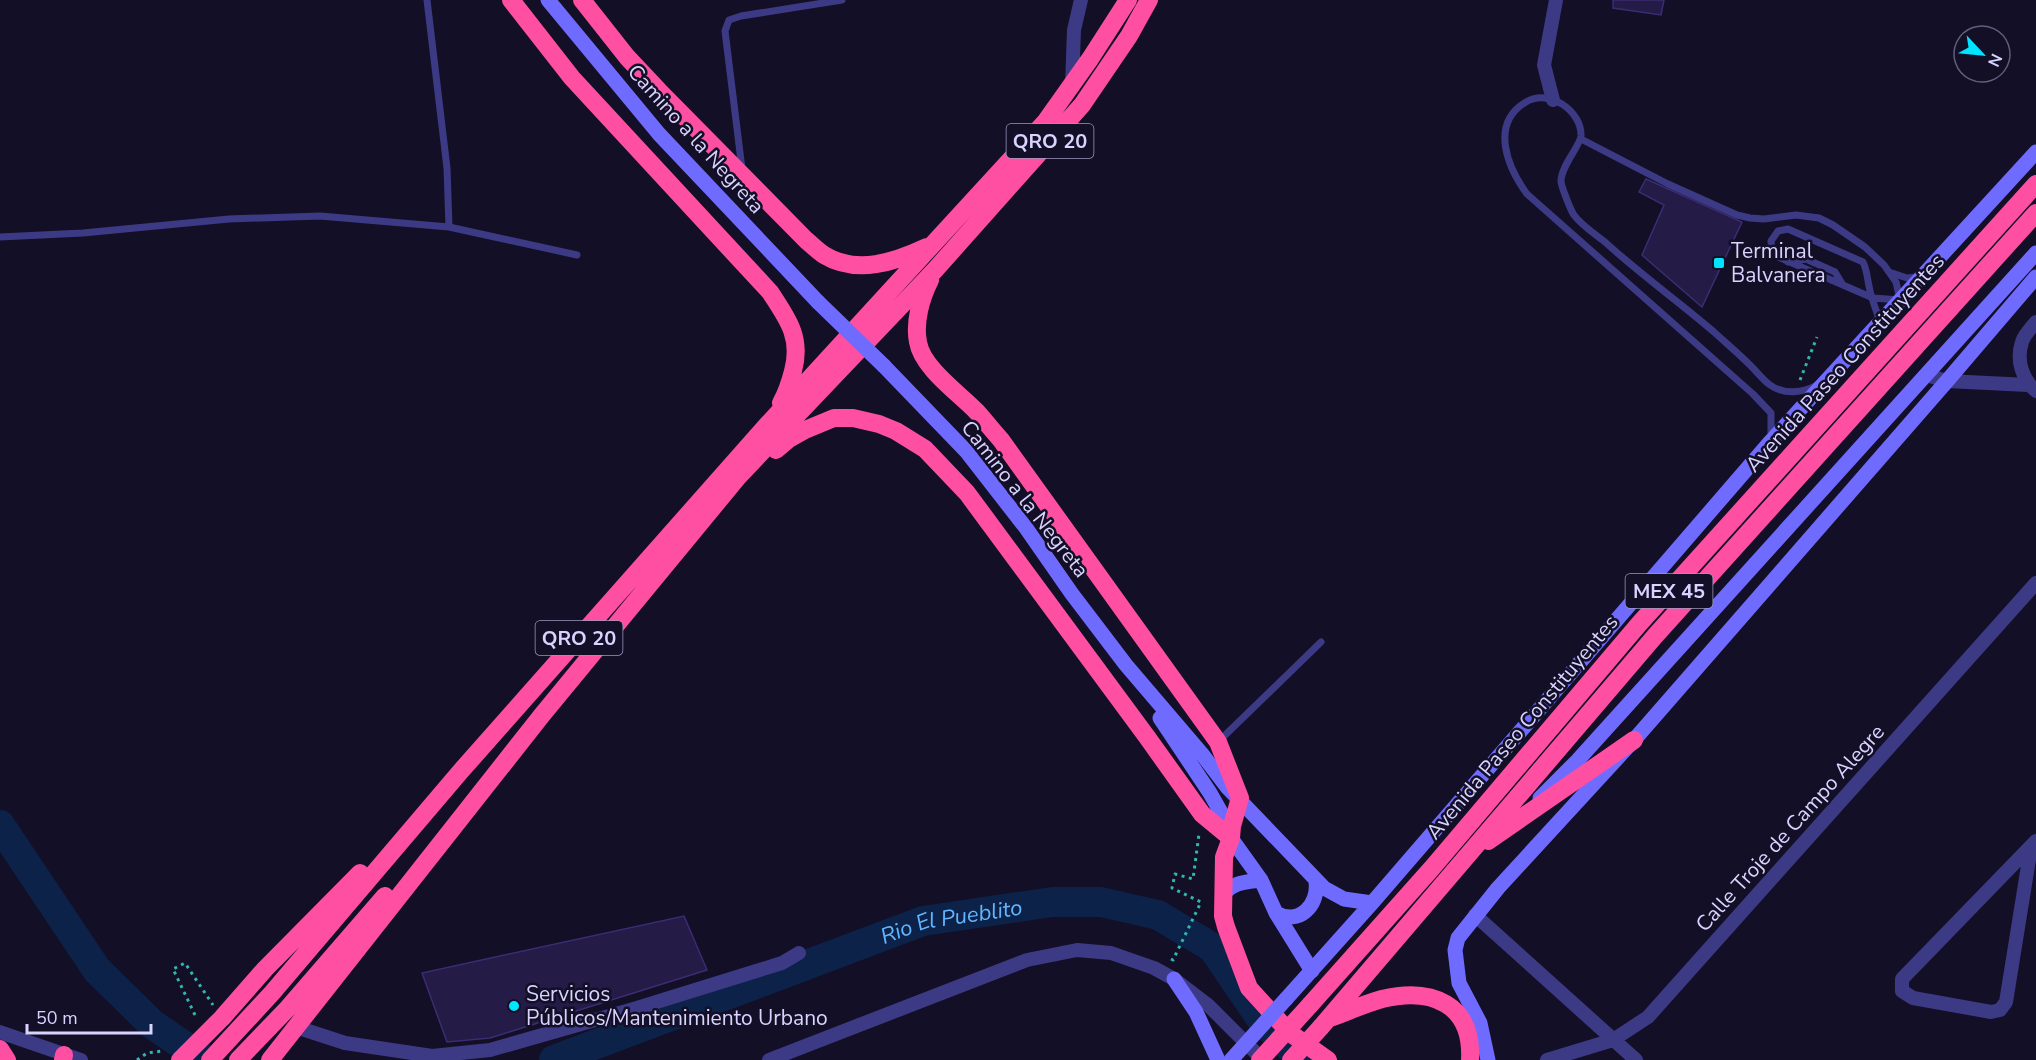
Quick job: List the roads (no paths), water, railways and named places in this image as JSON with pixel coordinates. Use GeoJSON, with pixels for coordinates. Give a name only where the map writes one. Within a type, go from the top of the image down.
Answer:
{"type":"FeatureCollection","features":[{"type":"Feature","properties":{"kind":"highway"},"geometry":{"type":"LineString","coordinates":[[510,0],[572,78],[770,292],[786,316],[794,332],[796,361],[790,385],[767,425]]}},
{"type":"Feature","properties":{"kind":"highway"},"geometry":{"type":"LineString","coordinates":[[582,0],[635,66],[806,240],[824,255],[851,263],[875,265],[900,259],[936,242]]}},
{"type":"Feature","properties":{"kind":"highway","name":"QRO 20"},"geometry":{"type":"LineString","coordinates":[[210,1060],[272,993],[460,772],[767,425],[1046,121],[1128,0]]}},
{"type":"Feature","properties":{"kind":"highway","name":"QRO 20"},"geometry":{"type":"LineString","coordinates":[[238,1060],[288,1008],[543,715],[738,477],[935,270],[1082,105],[1149,0]]}},
{"type":"Feature","properties":{"kind":"highway","name":"Avenida Paseo Constituyentes"},"geometry":{"type":"LineString","coordinates":[[1262,1060],[1440,858],[1639,624],[2036,184]]}},
{"type":"Feature","properties":{"kind":"highway","name":"Avenida Paseo Constituyentes"},"geometry":{"type":"LineString","coordinates":[[1291,1060],[1655,636],[2036,213]]}},
{"type":"Feature","properties":{"kind":"highway"},"geometry":{"type":"LineString","coordinates":[[935,270],[919,312],[918,343],[922,354],[951,388],[977,411],[1001,440],[1218,742],[1240,798],[1224,857],[1223,916],[1226,927],[1249,988],[1290,1033],[1328,1060]]}},
{"type":"Feature","properties":{"kind":"highway"},"geometry":{"type":"LineString","coordinates":[[738,477],[755,467],[789,439],[834,418],[853,418],[879,424],[925,448],[967,493],[1148,737],[1202,814],[1231,838]]}},
{"type":"Feature","properties":{"kind":"highway"},"geometry":{"type":"LineString","coordinates":[[270,1060],[543,715]]}},
{"type":"Feature","properties":{"kind":"highway"},"geometry":{"type":"LineString","coordinates":[[1463,860],[1634,740]]}},
{"type":"Feature","properties":{"kind":"highway"},"geometry":{"type":"LineString","coordinates":[[180,1060],[222,1018],[265,969],[460,772]]}},
{"type":"Feature","properties":{"kind":"highway"},"geometry":{"type":"LineString","coordinates":[[1324,1023],[1382,999],[1429,997],[1447,1005],[1462,1018],[1469,1036],[1470,1060]]}},
{"type":"Feature","properties":{"kind":"highway"},"geometry":{"type":"LineString","coordinates":[[0,1049],[7,1060]]}},
{"type":"Feature","properties":{"kind":"street","name":"Camino a la Negreta"},"geometry":{"type":"LineString","coordinates":[[548,0],[659,134],[818,302],[966,451],[1026,528],[1126,665],[1227,787],[1240,798],[1316,882],[1335,896],[1372,903]]}},
{"type":"Feature","properties":{"kind":"street"},"geometry":{"type":"LineString","coordinates":[[1072,85],[1074,30],[1082,0]]}},
{"type":"Feature","properties":{"kind":"street"},"geometry":{"type":"LineString","coordinates":[[1553,100],[1544,66],[1556,0]]}},
{"type":"Feature","properties":{"kind":"street"},"geometry":{"type":"LineString","coordinates":[[1231,1060],[1372,903],[1771,441],[2036,152]]}},
{"type":"Feature","properties":{"kind":"street"},"geometry":{"type":"LineString","coordinates":[[1516,821],[1584,753],[2036,253]]}},
{"type":"Feature","properties":{"kind":"street"},"geometry":{"type":"LineString","coordinates":[[1488,1060],[1480,1023],[1459,983],[1456,971],[1455,950],[1458,938],[1475,915],[1634,740],[2034,283],[2021,270]]}},
{"type":"Feature","properties":{"kind":"street"},"geometry":{"type":"LineString","coordinates":[[2032,388],[2019,364],[2022,341],[2036,322]]}},
{"type":"Feature","properties":{"kind":"street"},"geometry":{"type":"LineString","coordinates":[[1926,375],[1947,381],[2032,388]]}},
{"type":"Feature","properties":{"kind":"street","name":"Calle Troje de Campo Alegre"},"geometry":{"type":"LineString","coordinates":[[1547,1060],[1613,1040],[1648,1017],[2036,583]]}},
{"type":"Feature","properties":{"kind":"street","name":"Camino a la Negreta"},"geometry":{"type":"LineString","coordinates":[[1126,665],[1210,793],[1223,816],[1231,838],[1261,880],[1276,913],[1312,970]]}},
{"type":"Feature","properties":{"kind":"street"},"geometry":{"type":"LineString","coordinates":[[2033,844],[2006,1002],[2000,1010],[1992,1012],[1913,998],[1902,992],[1902,979],[2033,844]]}},
{"type":"Feature","properties":{"kind":"street"},"geometry":{"type":"LineString","coordinates":[[1223,895],[1229,887],[1239,883],[1261,880]]}},
{"type":"Feature","properties":{"kind":"street"},"geometry":{"type":"LineString","coordinates":[[1276,913],[1289,918],[1307,911],[1316,898],[1316,882]]}},
{"type":"Feature","properties":{"kind":"street"},"geometry":{"type":"LineString","coordinates":[[1475,915],[1636,1060]]}},
{"type":"Feature","properties":{"kind":"street"},"geometry":{"type":"LineString","coordinates":[[769,1060],[1027,960],[1077,950],[1111,953],[1154,968],[1208,1005],[1262,1060]]}},
{"type":"Feature","properties":{"kind":"street"},"geometry":{"type":"LineString","coordinates":[[296,1027],[345,1043],[432,1056],[490,1050],[782,963],[799,953]]}},
{"type":"Feature","properties":{"kind":"street"},"geometry":{"type":"LineString","coordinates":[[1174,980],[1196,1012],[1218,1060]]}},
{"type":"Feature","properties":{"kind":"street"},"geometry":{"type":"LineString","coordinates":[[0,1032],[69,1058]]}},
{"type":"Feature","properties":{"kind":"lane"},"geometry":{"type":"LineString","coordinates":[[428,0],[447,168],[449,226]]}},
{"type":"Feature","properties":{"kind":"lane"},"geometry":{"type":"LineString","coordinates":[[742,174],[725,31],[729,20],[741,16],[842,0]]}},
{"type":"Feature","properties":{"kind":"lane"},"geometry":{"type":"LineString","coordinates":[[1771,441],[1770,413],[1753,394],[1527,194],[1506,155],[1505,136],[1511,117],[1525,102],[1534,99],[1553,100],[1571,110],[1580,126],[1581,139],[1569,157],[1561,182],[1574,215],[1640,274],[1712,331],[1771,386],[1795,393],[1829,378]]}},
{"type":"Feature","properties":{"kind":"lane"},"geometry":{"type":"LineString","coordinates":[[1581,139],[1668,184],[1737,215],[1757,219],[1796,215],[1819,218],[1833,225],[1865,247],[1890,272],[1896,282],[1900,300],[1873,298],[1843,285],[1835,272],[1816,263],[1806,259],[1788,262],[1772,251],[1771,242],[1778,231],[1788,230],[1863,262],[1868,273],[1869,285],[1873,298],[1880,321]]}},
{"type":"Feature","properties":{"kind":"lane"},"geometry":{"type":"LineString","coordinates":[[0,237],[83,233],[229,219],[320,216],[449,226],[578,255]]}},
{"type":"Feature","properties":{"kind":"lane"},"geometry":{"type":"LineString","coordinates":[[1890,272],[1907,278],[1922,277]]}},
{"type":"Feature","properties":{"kind":"lane"},"geometry":{"type":"LineString","coordinates":[[1218,742],[1321,642]]}},
{"type":"Feature","properties":{"kind":"waterway","name":"Rio El Pueblito"},"geometry":{"type":"LineString","coordinates":[[0,825],[97,970],[152,1024],[205,1060]]}},
{"type":"Feature","properties":{"kind":"waterway","name":"Rio El Pueblito"},"geometry":{"type":"LineString","coordinates":[[554,1060],[923,921],[1052,902],[1101,902],[1158,915],[1213,948],[1264,1023],[1304,1060]]}},
{"type":"Feature","properties":{"kind":"place","name":"Terminal Balvanera"},"geometry":{"type":"Point","coordinates":[1719,263]}},
{"type":"Feature","properties":{"kind":"place","name":"Servicios Públicos/Mantenimiento Urbano"},"geometry":{"type":"Point","coordinates":[514,1006]}}]}
